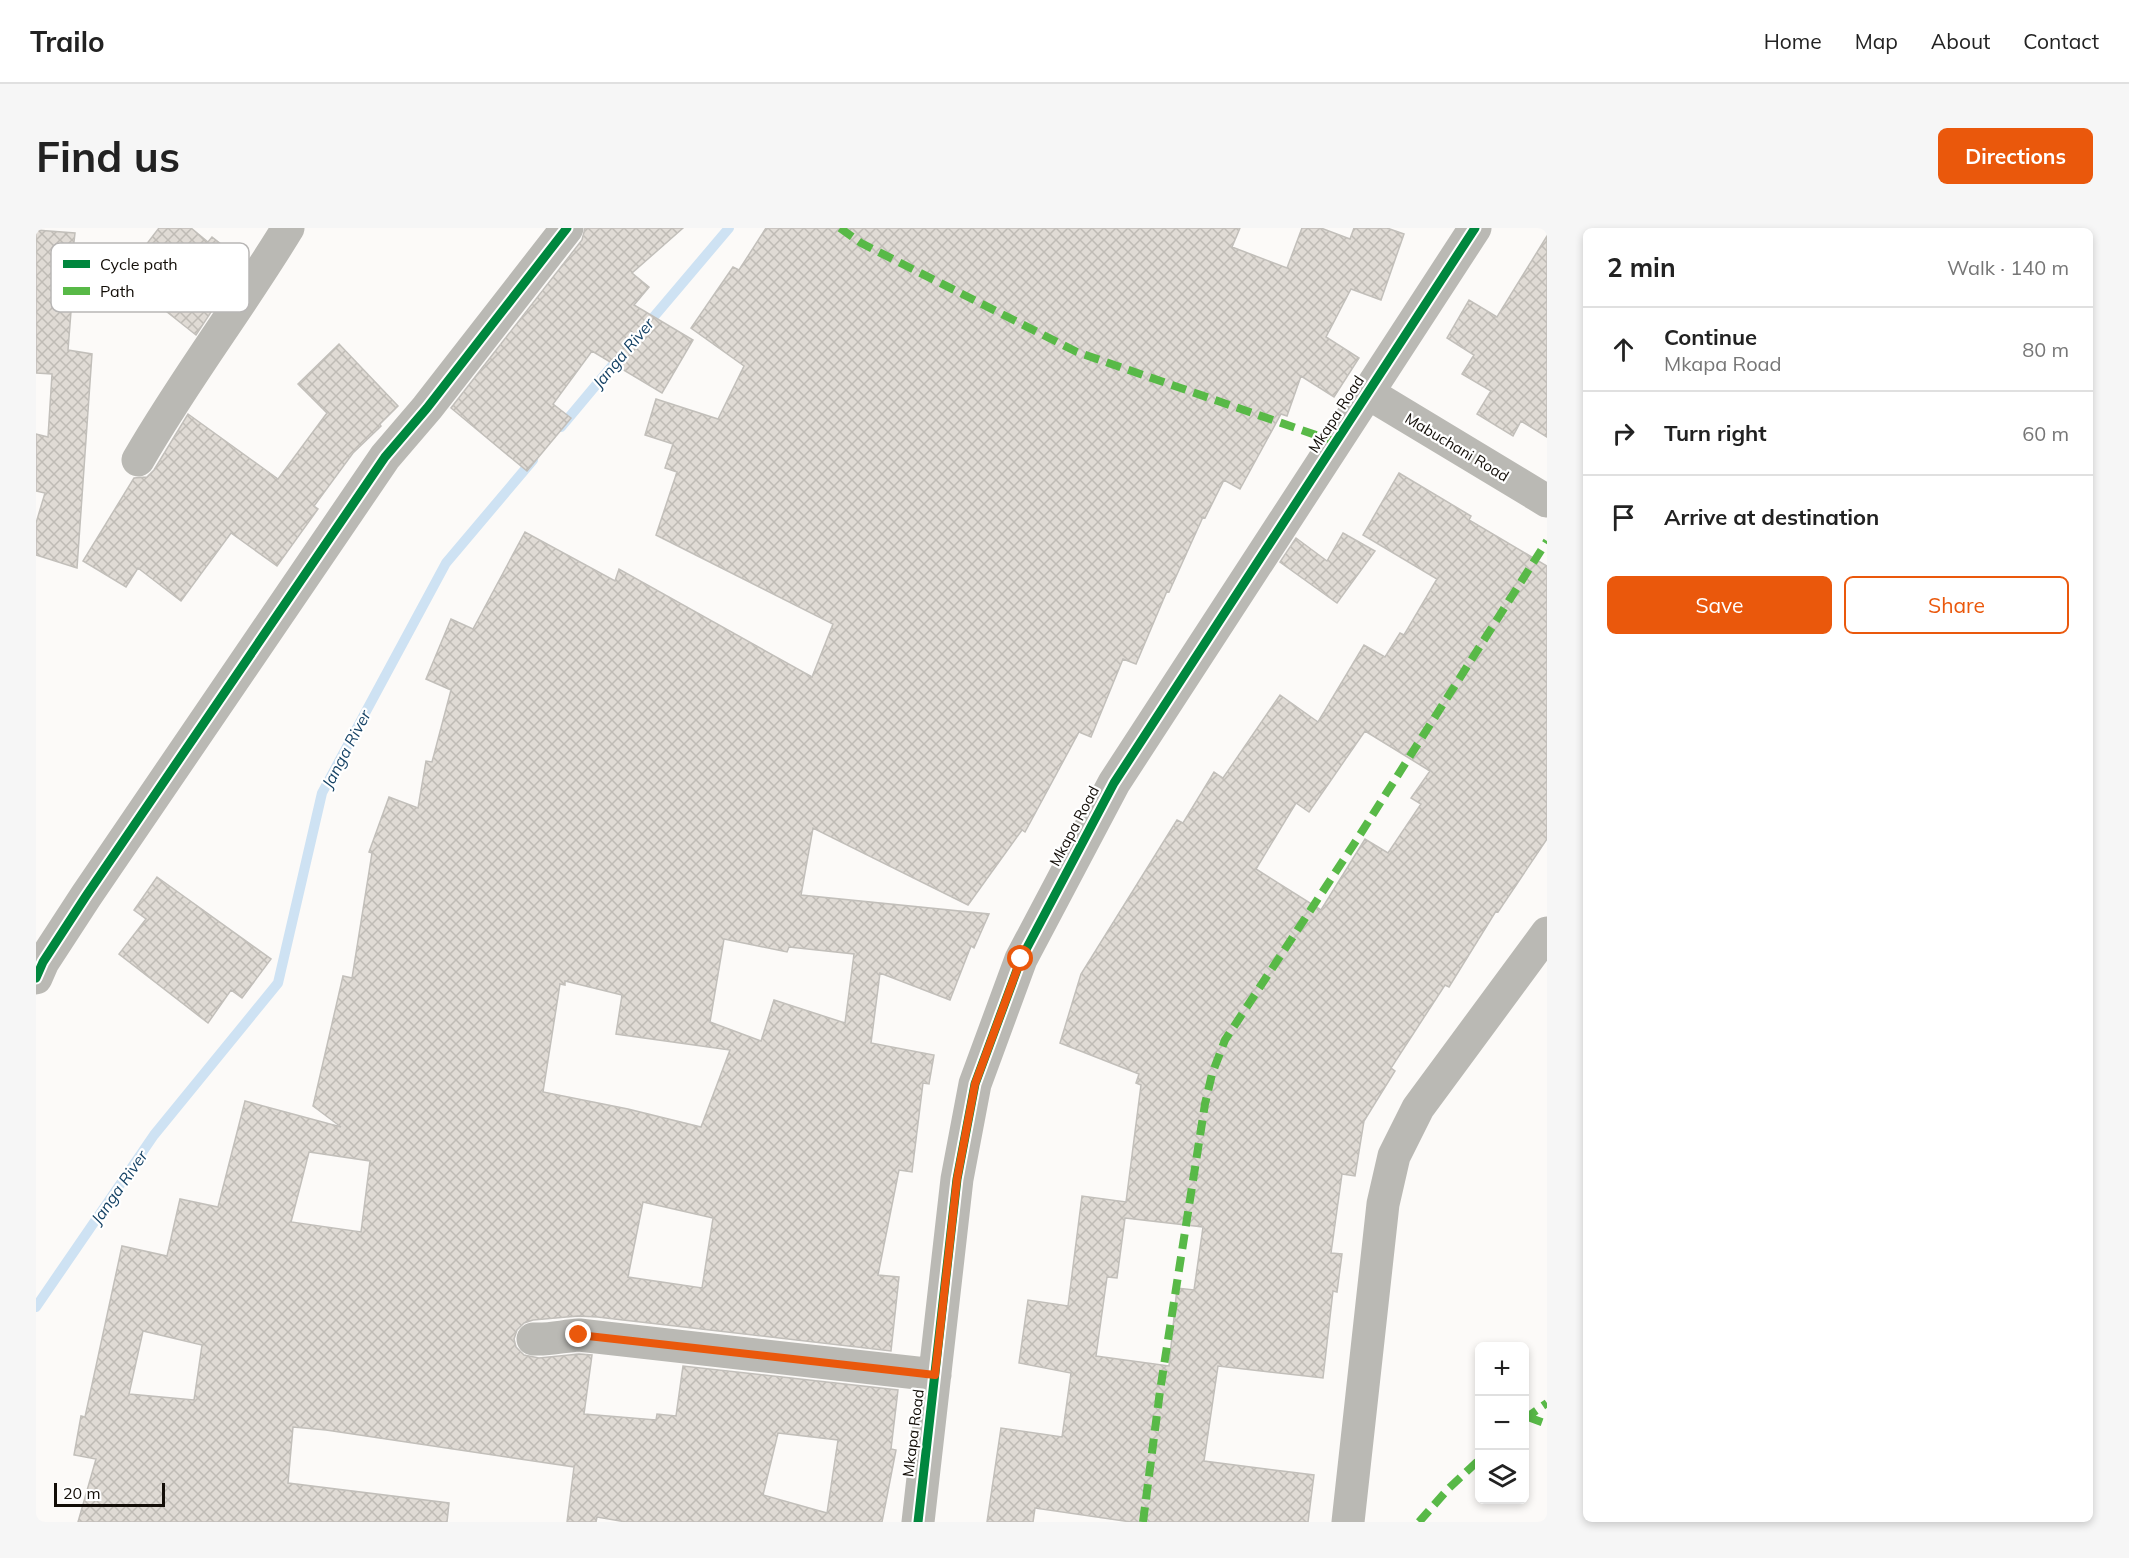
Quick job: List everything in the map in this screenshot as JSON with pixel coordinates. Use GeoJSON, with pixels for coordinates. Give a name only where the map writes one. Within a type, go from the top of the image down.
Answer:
{"type":"FeatureCollection","features":[{"type":"Feature","properties":{"kind":"street"},"geometry":{"type":"LineString","coordinates":[[249,290],[288,228]]}},
{"type":"Feature","properties":{"kind":"street"},"geometry":{"type":"LineString","coordinates":[[36,978],[43,962],[86,896],[385,457],[567,228]]}},
{"type":"Feature","properties":{"kind":"street","name":"Mkapa Road"},"geometry":{"type":"LineString","coordinates":[[918,1522],[957,1179],[975,1084],[1021,959],[1114,783],[1475,228]]}},
{"type":"Feature","properties":{"kind":"street"},"geometry":{"type":"LineString","coordinates":[[138,460],[165,412],[234,312]]}},
{"type":"Feature","properties":{"kind":"street","name":"Mabuchani Road"},"geometry":{"type":"LineString","coordinates":[[1368,393],[1547,501]]}},
{"type":"Feature","properties":{"kind":"street"},"geometry":{"type":"LineString","coordinates":[[1348,1522],[1383,1204],[1394,1156],[1418,1108],[1546,938]]}},
{"type":"Feature","properties":{"kind":"street"},"geometry":{"type":"LineString","coordinates":[[533,1339],[553,1340],[564,1336],[579,1335],[935,1375]]}},
{"type":"Feature","properties":{"kind":"building"},"geometry":{"type":"Polygon","coordinates":[[[159,228],[191,228],[208,242],[212,237],[220,243],[147,243],[159,228]]]}},
{"type":"Feature","properties":{"kind":"building"},"geometry":{"type":"Polygon","coordinates":[[[585,228],[683,228],[632,273],[649,287],[634,305],[693,340],[662,393],[592,351],[553,404],[571,418],[527,471],[451,408],[582,240],[585,228]]]}},
{"type":"Feature","properties":{"kind":"building"},"geometry":{"type":"Polygon","coordinates":[[[766,228],[1240,228],[1232,247],[1287,268],[1302,228],[1321,228],[1350,239],[1354,228],[1387,228],[1404,234],[1381,300],[1351,289],[1326,337],[1359,358],[1334,397],[1301,376],[1287,416],[1281,414],[1240,489],[1224,480],[1205,518],[1203,517],[1169,592],[1167,591],[1136,664],[1123,659],[1091,737],[1079,732],[1025,832],[1022,830],[968,905],[813,828],[801,895],[989,914],[974,948],[971,946],[950,1000],[880,973],[871,1043],[934,1055],[929,1084],[923,1083],[912,1172],[899,1170],[878,1275],[899,1277],[891,1351],[597,1317],[578,1316],[533,1320],[524,1323],[517,1330],[514,1339],[516,1347],[524,1355],[539,1358],[592,1355],[584,1414],[656,1420],[657,1414],[676,1416],[683,1366],[898,1390],[891,1449],[896,1450],[882,1522],[626,1522],[597,1517],[596,1522],[567,1522],[574,1467],[293,1427],[288,1483],[449,1503],[447,1522],[78,1522],[96,1459],[74,1455],[81,1416],[85,1417],[122,1246],[167,1256],[180,1199],[218,1207],[245,1101],[341,1127],[313,1106],[343,976],[352,978],[372,853],[369,852],[389,797],[418,808],[426,761],[432,762],[451,690],[426,679],[451,619],[473,629],[525,532],[615,581],[619,569],[812,677],[833,624],[656,535],[677,472],[665,468],[673,444],[645,435],[656,399],[718,419],[744,366],[691,328],[733,267],[739,270],[766,228]],[[724,939],[710,1022],[761,1041],[774,1000],[845,1023],[854,954],[789,947],[787,952],[724,939]],[[565,981],[565,985],[560,984],[543,1092],[701,1127],[730,1050],[616,1034],[622,995],[565,981]],[[309,1152],[291,1222],[361,1232],[370,1161],[309,1152]],[[643,1202],[628,1277],[702,1288],[713,1218],[643,1202]],[[143,1331],[129,1394],[194,1400],[202,1345],[143,1331]],[[778,1433],[763,1495],[827,1513],[838,1440],[778,1433]]]}},
{"type":"Feature","properties":{"kind":"building"},"geometry":{"type":"Polygon","coordinates":[[[36,230],[75,233],[74,243],[51,243],[51,312],[71,312],[68,350],[92,354],[77,568],[36,555],[36,523],[45,493],[36,491],[36,434],[48,437],[52,374],[36,373],[36,230]]]}},
{"type":"Feature","properties":{"kind":"building"},"geometry":{"type":"Polygon","coordinates":[[[1547,236],[1547,437],[1521,421],[1513,436],[1477,414],[1491,391],[1462,374],[1474,355],[1447,338],[1469,300],[1497,317],[1547,236]]]}},
{"type":"Feature","properties":{"kind":"building"},"geometry":{"type":"Polygon","coordinates":[[[167,312],[211,312],[196,335],[167,312]]]}},
{"type":"Feature","properties":{"kind":"building"},"geometry":{"type":"Polygon","coordinates":[[[339,344],[398,406],[353,453],[314,506],[318,509],[277,566],[231,533],[181,601],[138,568],[126,587],[83,561],[134,478],[147,477],[154,470],[188,414],[278,479],[327,413],[298,384],[339,344]]]}},
{"type":"Feature","properties":{"kind":"building"},"geometry":{"type":"Polygon","coordinates":[[[1399,473],[1471,516],[1469,520],[1547,566],[1547,839],[1498,912],[1496,911],[1449,987],[1445,985],[1391,1068],[1395,1071],[1364,1121],[1355,1176],[1342,1174],[1331,1253],[1342,1254],[1337,1292],[1333,1291],[1323,1378],[1218,1366],[1204,1461],[1314,1475],[1308,1522],[1131,1522],[1035,1508],[1033,1522],[987,1522],[1001,1428],[1062,1437],[1071,1373],[1019,1363],[1028,1300],[1068,1306],[1082,1196],[1126,1202],[1141,1085],[1136,1083],[1139,1074],[1060,1043],[1081,974],[1177,820],[1183,823],[1214,772],[1223,778],[1280,695],[1318,722],[1364,645],[1385,657],[1400,633],[1404,635],[1437,579],[1363,535],[1399,473]],[[1365,731],[1309,812],[1296,803],[1256,869],[1321,910],[1365,839],[1388,853],[1421,804],[1411,798],[1430,771],[1365,731]],[[1125,1218],[1117,1278],[1107,1277],[1096,1356],[1169,1366],[1177,1288],[1194,1290],[1203,1227],[1125,1218]]]}},
{"type":"Feature","properties":{"kind":"building"},"geometry":{"type":"Polygon","coordinates":[[[1343,533],[1375,551],[1337,603],[1280,562],[1296,538],[1327,561],[1343,533]]]}},
{"type":"Feature","properties":{"kind":"building"},"geometry":{"type":"Polygon","coordinates":[[[157,877],[271,959],[242,998],[231,990],[208,1023],[119,954],[146,919],[134,910],[157,877]]]}},
{"type":"Feature","properties":{"kind":"waterway","name":"Janga River"},"geometry":{"type":"LineString","coordinates":[[646,326],[729,228]]}},
{"type":"Feature","properties":{"kind":"waterway","name":"Janga River"},"geometry":{"type":"LineString","coordinates":[[561,427],[622,354]]}},
{"type":"Feature","properties":{"kind":"waterway","name":"Janga River"},"geometry":{"type":"LineString","coordinates":[[36,1307],[154,1135],[278,983],[322,793],[446,563],[533,460]]}},
{"type":"Feature","properties":{"kind":"marked path"},"geometry":{"type":"LineString","coordinates":[[840,228],[861,243],[1077,352],[1336,442]]}},
{"type":"Feature","properties":{"kind":"marked path"},"geometry":{"type":"LineString","coordinates":[[1143,1522],[1160,1391],[1205,1104],[1212,1074],[1225,1040],[1354,844],[1547,541]]}},
{"type":"Feature","properties":{"kind":"marked path"},"geometry":{"type":"LineString","coordinates":[[1529,1416],[1547,1403]]}},
{"type":"Feature","properties":{"kind":"marked path"},"geometry":{"type":"LineString","coordinates":[[1529,1417],[1547,1424]]}},
{"type":"Feature","properties":{"kind":"marked path"},"geometry":{"type":"LineString","coordinates":[[1419,1522],[1449,1488],[1475,1464]]}},
{"type":"Feature","properties":{"kind":"cycle path"},"geometry":{"type":"LineString","coordinates":[[36,978],[43,962],[86,896],[385,457],[427,408],[567,228]]}},
{"type":"Feature","properties":{"kind":"cycle path"},"geometry":{"type":"LineString","coordinates":[[918,1522],[957,1179],[975,1084],[1021,959],[1114,783],[1475,228]]}},
{"type":"Feature","properties":{"kind":"route"},"geometry":{"type":"LineString","coordinates":[[579,1335],[935,1375],[957,1179],[975,1084],[1021,959]]}}]}
